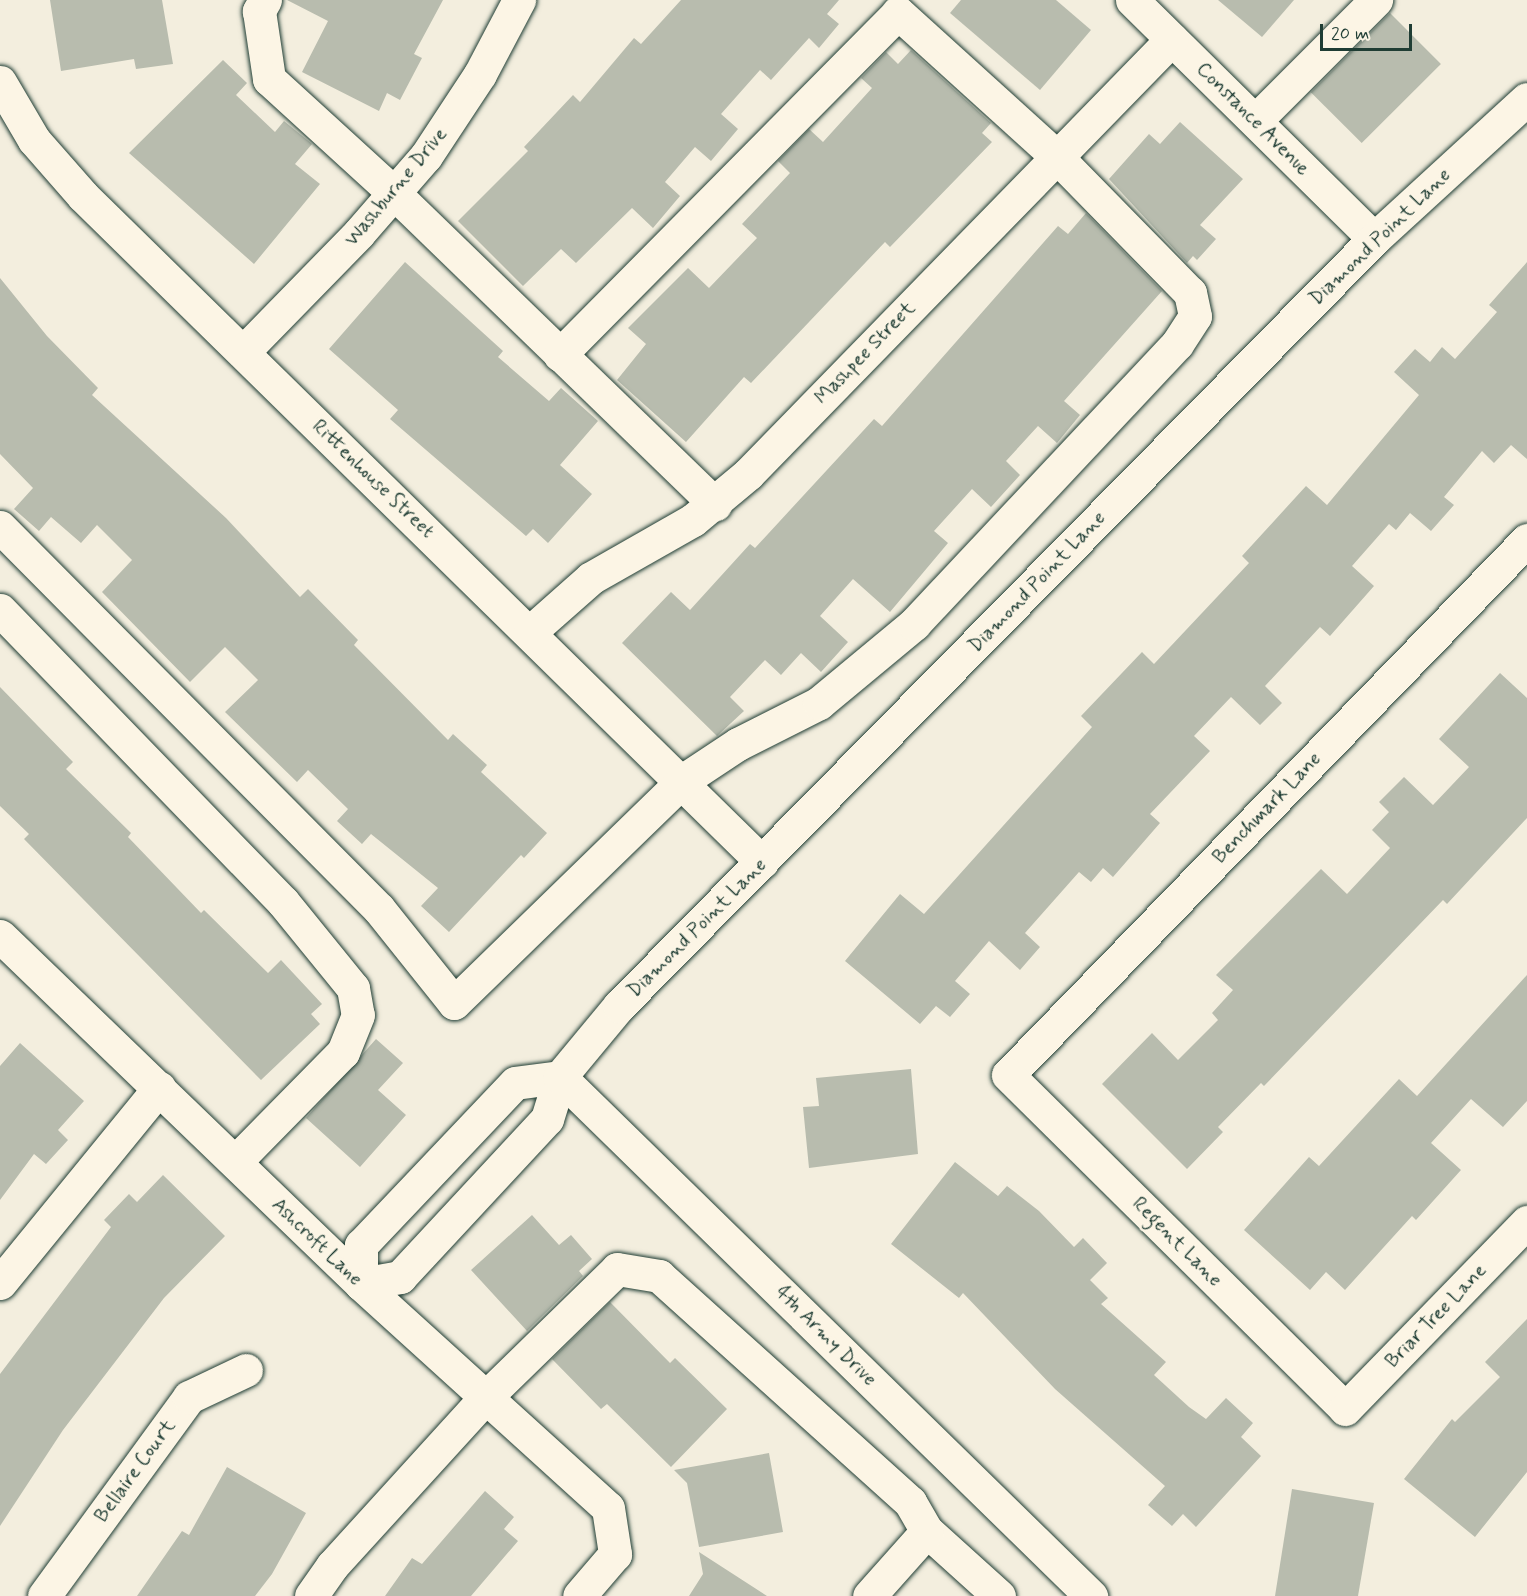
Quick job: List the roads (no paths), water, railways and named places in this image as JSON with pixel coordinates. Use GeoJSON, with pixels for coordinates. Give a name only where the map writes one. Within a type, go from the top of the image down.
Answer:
{"type":"FeatureCollection","features":[{"type":"Feature","properties":{"kind":"street"},"geometry":{"type":"LineString","coordinates":[[265,0],[259,11],[269,79],[395,194],[715,504]]}},
{"type":"Feature","properties":{"kind":"street","name":"Washburne Drive"},"geometry":{"type":"LineString","coordinates":[[243,352],[395,194],[454,116],[519,0]]}},
{"type":"Feature","properties":{"kind":"street","name":"Constance Avenue"},"geometry":{"type":"LineString","coordinates":[[1132,0],[1374,239]]}},
{"type":"Feature","properties":{"kind":"street"},"geometry":{"type":"LineString","coordinates":[[1256,120],[1376,0]]}},
{"type":"Feature","properties":{"kind":"street"},"geometry":{"type":"LineString","coordinates":[[0,527],[379,909],[454,1003],[682,781],[738,744],[819,703],[914,624],[1177,344],[1195,316],[1190,293],[1057,157],[898,13],[560,354]]}},
{"type":"Feature","properties":{"kind":"street","name":"Mashpee Street"},"geometry":{"type":"LineString","coordinates":[[530,632],[591,578],[715,504],[1172,39]]}},
{"type":"Feature","properties":{"kind":"street","name":"Rittenhouse Street"},"geometry":{"type":"LineString","coordinates":[[0,82],[34,140],[57,169],[762,862]]}},
{"type":"Feature","properties":{"kind":"street","name":"Diamond Point Lane"},"geometry":{"type":"LineString","coordinates":[[361,1284],[400,1277],[547,1119],[560,1077],[619,1006],[1374,239],[1527,99]]}},
{"type":"Feature","properties":{"kind":"street","name":"Benchmark Lane"},"geometry":{"type":"LineString","coordinates":[[1008,1075],[1527,540]]}},
{"type":"Feature","properties":{"kind":"street"},"geometry":{"type":"LineString","coordinates":[[0,610],[284,902],[353,988],[358,1015],[343,1052],[235,1162]]}},
{"type":"Feature","properties":{"kind":"street","name":"Ashcroft Lane"},"geometry":{"type":"LineString","coordinates":[[0,936],[361,1284],[608,1508],[615,1554],[579,1596]]}},
{"type":"Feature","properties":{"kind":"street","name":"Regent Lane"},"geometry":{"type":"LineString","coordinates":[[1008,1075],[1345,1409]]}},
{"type":"Feature","properties":{"kind":"street"},"geometry":{"type":"LineString","coordinates":[[361,1284],[360,1245],[514,1083],[560,1077]]}},
{"type":"Feature","properties":{"kind":"street","name":"4th Army Drive"},"geometry":{"type":"LineString","coordinates":[[560,1077],[1091,1596]]}},
{"type":"Feature","properties":{"kind":"street"},"geometry":{"type":"LineString","coordinates":[[0,1283],[159,1088]]}},
{"type":"Feature","properties":{"kind":"street","name":"Briar Tree Lane"},"geometry":{"type":"LineString","coordinates":[[1345,1409],[1527,1222]]}},
{"type":"Feature","properties":{"kind":"street"},"geometry":{"type":"LineString","coordinates":[[311,1596],[332,1566],[486,1397],[617,1269],[659,1276],[910,1502],[927,1531],[999,1596]]}},
{"type":"Feature","properties":{"kind":"street","name":"Bellaire Court"},"geometry":{"type":"LineString","coordinates":[[44,1596],[189,1397],[246,1370]]}},
{"type":"Feature","properties":{"kind":"street"},"geometry":{"type":"LineString","coordinates":[[869,1596],[927,1531]]}}]}
